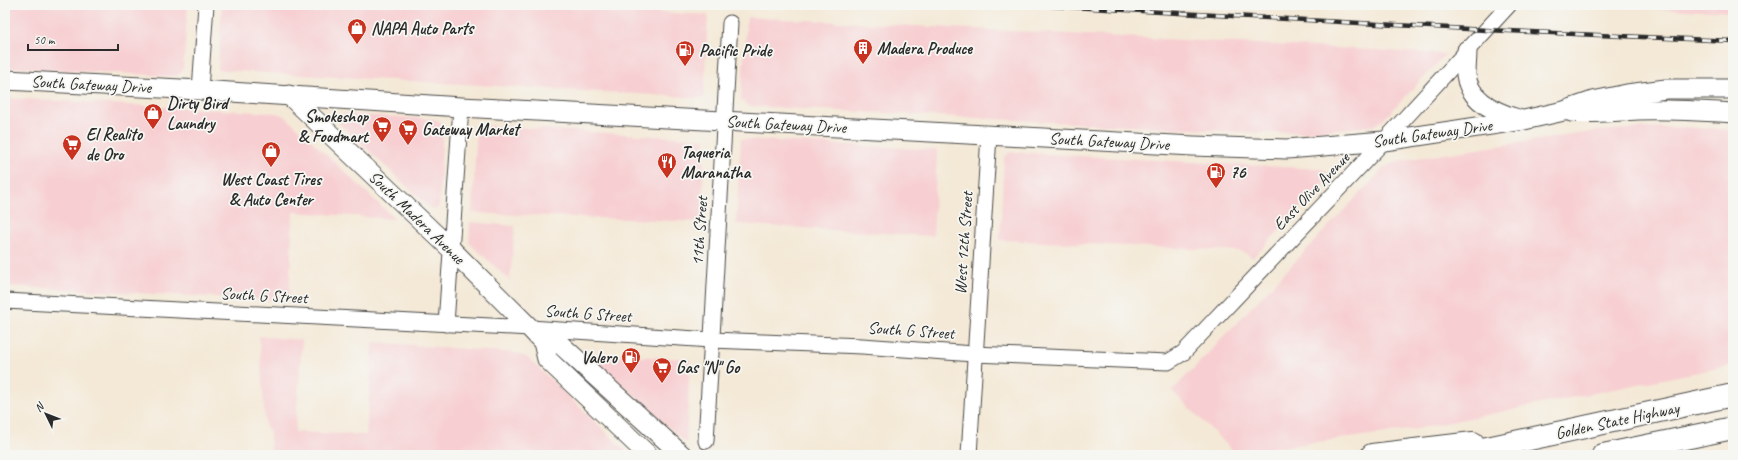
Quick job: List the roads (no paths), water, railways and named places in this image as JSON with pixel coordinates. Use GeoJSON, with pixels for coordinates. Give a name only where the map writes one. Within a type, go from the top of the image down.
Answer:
{"type":"FeatureCollection","features":[{"type":"Feature","properties":{"kind":"highway","name":"Golden State Highway"},"geometry":{"type":"LineString","coordinates":[[1455,455],[1733,395]]}},
{"type":"Feature","properties":{"kind":"highway","name":"Golden State Highway"},"geometry":{"type":"LineString","coordinates":[[1603,455],[1733,428]]}},
{"type":"Feature","properties":{"kind":"highway"},"geometry":{"type":"LineString","coordinates":[[1372,455],[1567,431]]}},
{"type":"Feature","properties":{"kind":"main road"},"geometry":{"type":"LineString","coordinates":[[1467,50],[1466,75],[1468,84],[1473,92],[1495,111],[1524,120]]}},
{"type":"Feature","properties":{"kind":"main road","name":"South Gateway Drive"},"geometry":{"type":"LineString","coordinates":[[5,80],[289,95],[461,107],[1239,148],[1287,149],[1384,141],[1524,120],[1564,111],[1593,101],[1628,94],[1666,89],[1733,89]]}},
{"type":"Feature","properties":{"kind":"main road","name":"South Madera Avenue"},"geometry":{"type":"LineString","coordinates":[[289,95],[452,250],[530,328],[543,342],[547,359],[648,455]]}},
{"type":"Feature","properties":{"kind":"main road","name":"South Gateway Drive"},"geometry":{"type":"LineString","coordinates":[[1564,111],[1590,114],[1674,110],[1733,113]]}},
{"type":"Feature","properties":{"kind":"main road"},"geometry":{"type":"LineString","coordinates":[[543,342],[561,345],[682,455]]}},
{"type":"Feature","properties":{"kind":"street"},"geometry":{"type":"LineString","coordinates":[[200,90],[206,5]]}},
{"type":"Feature","properties":{"kind":"street","name":"East Olive Avenue"},"geometry":{"type":"LineString","coordinates":[[1168,362],[1182,353],[1384,141],[1509,5]]}},
{"type":"Feature","properties":{"kind":"street","name":"11th Street"},"geometry":{"type":"LineString","coordinates":[[706,442],[730,23]]}},
{"type":"Feature","properties":{"kind":"street"},"geometry":{"type":"LineString","coordinates":[[446,324],[461,107]]}},
{"type":"Feature","properties":{"kind":"street","name":"West 12th Street"},"geometry":{"type":"LineString","coordinates":[[969,455],[974,354],[989,135]]}},
{"type":"Feature","properties":{"kind":"street","name":"South G Street"},"geometry":{"type":"LineString","coordinates":[[5,301],[530,328],[711,340],[862,346],[974,354],[1168,362]]}},
{"type":"Feature","properties":{"kind":"railway"},"geometry":{"type":"LineString","coordinates":[[1036,5],[1486,30],[1733,41]]}},
{"type":"Feature","properties":{"kind":"place","name":"NAPA Auto Parts"},"geometry":{"type":"Point","coordinates":[357,45]}},
{"type":"Feature","properties":{"kind":"place","name":"Madera Produce"},"geometry":{"type":"Point","coordinates":[863,65]}},
{"type":"Feature","properties":{"kind":"place","name":"Pacific Pride"},"geometry":{"type":"Point","coordinates":[685,67]}},
{"type":"Feature","properties":{"kind":"place","name":"Dirty Bird Laundry"},"geometry":{"type":"Point","coordinates":[153,130]}},
{"type":"Feature","properties":{"kind":"place","name":"Smokeshop & Foodmart"},"geometry":{"type":"Point","coordinates":[382,143]}},
{"type":"Feature","properties":{"kind":"place","name":"Gateway Market"},"geometry":{"type":"Point","coordinates":[408,146]}},
{"type":"Feature","properties":{"kind":"place","name":"El Realito de Oro"},"geometry":{"type":"Point","coordinates":[72,161]}},
{"type":"Feature","properties":{"kind":"place","name":"West Coast Tires & Auto Center"},"geometry":{"type":"Point","coordinates":[271,168]}},
{"type":"Feature","properties":{"kind":"place","name":"Taqueria Maranatha"},"geometry":{"type":"Point","coordinates":[667,179]}},
{"type":"Feature","properties":{"kind":"place","name":"76"},"geometry":{"type":"Point","coordinates":[1216,189]}},
{"type":"Feature","properties":{"kind":"place","name":"Valero"},"geometry":{"type":"Point","coordinates":[631,374]}},
{"type":"Feature","properties":{"kind":"place","name":"Gas \"N\" Go"},"geometry":{"type":"Point","coordinates":[662,384]}}]}
